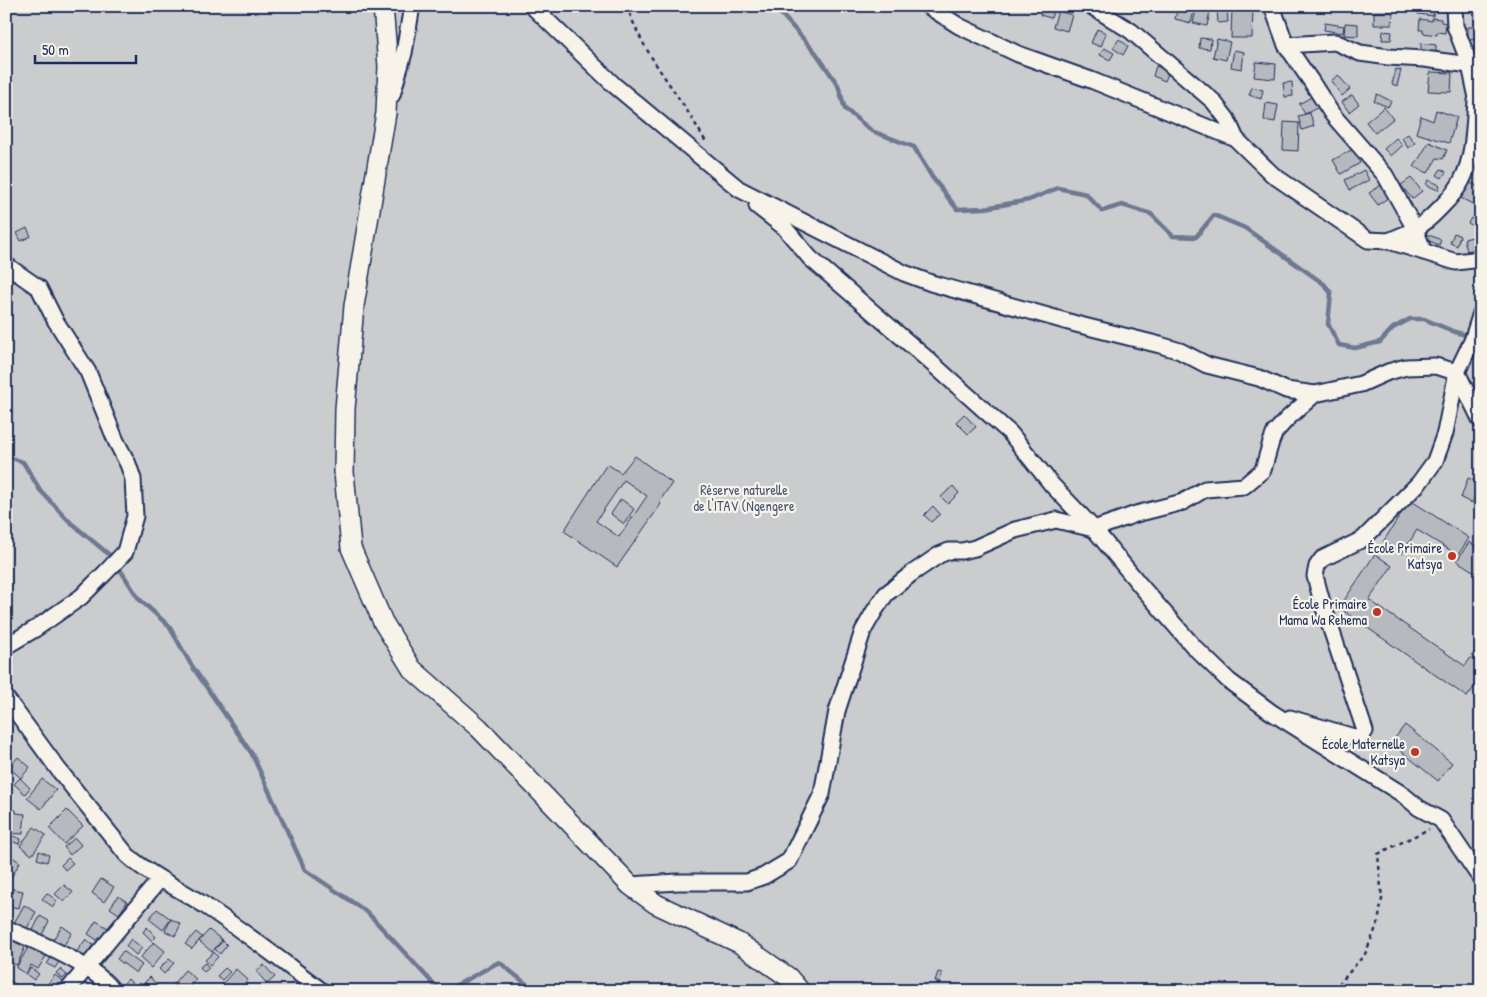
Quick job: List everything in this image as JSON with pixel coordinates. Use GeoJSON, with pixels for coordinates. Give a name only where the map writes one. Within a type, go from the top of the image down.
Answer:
{"type":"FeatureCollection","features":[{"type":"Feature","properties":{"kind":"street"},"geometry":{"type":"LineString","coordinates":[[383,6],[388,66],[386,113],[354,306],[345,409],[344,472],[351,548],[383,622],[412,669],[479,728],[630,885],[656,904],[739,942],[788,977],[800,991]]}},
{"type":"Feature","properties":{"kind":"street"},"geometry":{"type":"LineString","coordinates":[[386,113],[404,53],[412,6]]}},
{"type":"Feature","properties":{"kind":"street"},"geometry":{"type":"LineString","coordinates":[[532,6],[614,84],[784,227],[810,258],[1010,433],[1052,486],[1094,529],[1194,647],[1229,681],[1271,712],[1402,794],[1419,808],[1442,820],[1481,879]]}},
{"type":"Feature","properties":{"kind":"street"},"geometry":{"type":"LineString","coordinates":[[928,6],[958,26],[1018,54],[1091,80],[1236,140],[1273,175],[1368,240],[1389,240],[1456,262],[1481,259]]}},
{"type":"Feature","properties":{"kind":"street"},"geometry":{"type":"LineString","coordinates":[[1091,6],[1131,31],[1213,100],[1227,119],[1236,140]]}},
{"type":"Feature","properties":{"kind":"street"},"geometry":{"type":"LineString","coordinates":[[1272,6],[1286,46],[1312,81],[1332,114],[1384,175],[1415,229],[1424,252]]}},
{"type":"Feature","properties":{"kind":"street"},"geometry":{"type":"LineString","coordinates":[[1389,240],[1415,229],[1443,205],[1462,181],[1470,155],[1476,101],[1479,98],[1470,65],[1455,26],[1454,6]]}},
{"type":"Feature","properties":{"kind":"street"},"geometry":{"type":"LineString","coordinates":[[1286,46],[1335,42],[1360,53],[1470,65]]}},
{"type":"Feature","properties":{"kind":"street"},"geometry":{"type":"LineString","coordinates":[[739,189],[904,273],[930,283],[1180,351],[1207,364],[1259,378],[1286,390],[1315,394],[1361,384],[1388,372],[1406,367],[1435,366],[1457,372],[1481,421]]}},
{"type":"Feature","properties":{"kind":"street"},"geometry":{"type":"LineString","coordinates":[[6,264],[39,288],[55,320],[88,372],[116,441],[128,464],[133,480],[135,516],[125,552],[105,573],[81,596],[35,629],[6,646]]}},
{"type":"Feature","properties":{"kind":"street"},"geometry":{"type":"LineString","coordinates":[[1271,712],[1354,737],[1362,736],[1365,731],[1322,602],[1315,576],[1317,566],[1322,560],[1363,539],[1419,483],[1434,461],[1445,433],[1457,372],[1474,336],[1481,313]]}},
{"type":"Feature","properties":{"kind":"street"},"geometry":{"type":"LineString","coordinates":[[630,885],[678,882],[747,882],[764,876],[789,861],[822,794],[837,711],[863,631],[874,610],[886,594],[911,574],[948,551],[962,551],[975,548],[1015,530],[1056,520],[1094,529],[1136,514],[1183,502],[1205,489],[1244,486],[1263,470],[1270,442],[1275,432],[1315,394]]}},
{"type":"Feature","properties":{"kind":"street"},"geometry":{"type":"LineString","coordinates":[[6,698],[58,769],[127,855],[140,867],[203,904],[322,991]]}},
{"type":"Feature","properties":{"kind":"street"},"geometry":{"type":"LineString","coordinates":[[67,991],[160,879]]}},
{"type":"Feature","properties":{"kind":"street"},"geometry":{"type":"LineString","coordinates":[[6,928],[87,969],[102,978],[113,991]]}},
{"type":"Feature","properties":{"kind":"path"},"geometry":{"type":"LineString","coordinates":[[627,6],[634,26],[646,50],[707,144]]}},
{"type":"Feature","properties":{"kind":"path"},"geometry":{"type":"LineString","coordinates":[[1333,991],[1365,954],[1378,923],[1382,899],[1378,854],[1442,820]]}},
{"type":"Feature","properties":{"kind":"green space","name":"Réserve naturelle de l'ITAV (Ngengere"},"geometry":{"type":"Polygon","coordinates":[[[6,6],[1481,6],[1481,991],[6,991],[6,6]]]}},
{"type":"Feature","properties":{"kind":"building"},"geometry":{"type":"Polygon","coordinates":[[[1043,6],[1055,6],[1051,18],[1040,15],[1043,6]]]}},
{"type":"Feature","properties":{"kind":"building"},"geometry":{"type":"Polygon","coordinates":[[[1178,6],[1195,6],[1191,23],[1175,19],[1178,6]]]}},
{"type":"Feature","properties":{"kind":"building"},"geometry":{"type":"Polygon","coordinates":[[[1197,6],[1211,6],[1207,26],[1193,23],[1197,6]]]}},
{"type":"Feature","properties":{"kind":"building"},"geometry":{"type":"Polygon","coordinates":[[[1323,6],[1347,6],[1347,9],[1323,11],[1323,6]]]}},
{"type":"Feature","properties":{"kind":"building"},"geometry":{"type":"Polygon","coordinates":[[[1419,7],[1434,9],[1433,16],[1418,14],[1419,7]]]}},
{"type":"Feature","properties":{"kind":"building"},"geometry":{"type":"Polygon","coordinates":[[[1232,8],[1253,9],[1252,38],[1231,38],[1232,8]]]}},
{"type":"Feature","properties":{"kind":"building"},"geometry":{"type":"Polygon","coordinates":[[[1227,9],[1228,22],[1218,23],[1217,10],[1227,9]]]}},
{"type":"Feature","properties":{"kind":"building"},"geometry":{"type":"Polygon","coordinates":[[[1058,11],[1072,15],[1067,31],[1053,27],[1058,11]]]}},
{"type":"Feature","properties":{"kind":"building"},"geometry":{"type":"Polygon","coordinates":[[[1374,12],[1393,12],[1392,25],[1374,25],[1374,12]]]}},
{"type":"Feature","properties":{"kind":"building"},"geometry":{"type":"Polygon","coordinates":[[[1432,18],[1441,19],[1441,22],[1446,23],[1445,33],[1437,32],[1437,35],[1423,33],[1423,30],[1419,30],[1420,19],[1432,21],[1432,18]]]}},
{"type":"Feature","properties":{"kind":"building"},"geometry":{"type":"Polygon","coordinates":[[[1325,23],[1344,26],[1343,33],[1324,30],[1325,23]]]}},
{"type":"Feature","properties":{"kind":"building"},"geometry":{"type":"Polygon","coordinates":[[[1345,23],[1358,24],[1358,36],[1344,35],[1345,23]]]}},
{"type":"Feature","properties":{"kind":"building"},"geometry":{"type":"Polygon","coordinates":[[[1468,27],[1481,27],[1481,39],[1468,40],[1468,27]]]}},
{"type":"Feature","properties":{"kind":"building"},"geometry":{"type":"Polygon","coordinates":[[[1097,29],[1106,33],[1101,47],[1091,43],[1097,29]]]}},
{"type":"Feature","properties":{"kind":"building"},"geometry":{"type":"Polygon","coordinates":[[[1383,31],[1392,32],[1391,40],[1382,40],[1383,31]]]}},
{"type":"Feature","properties":{"kind":"building"},"geometry":{"type":"Polygon","coordinates":[[[1200,38],[1211,39],[1210,49],[1199,48],[1200,38]]]}},
{"type":"Feature","properties":{"kind":"building"},"geometry":{"type":"Polygon","coordinates":[[[1119,39],[1128,46],[1123,55],[1113,48],[1119,39]]]}},
{"type":"Feature","properties":{"kind":"building"},"geometry":{"type":"Polygon","coordinates":[[[1217,39],[1230,42],[1226,60],[1213,57],[1217,39]]]}},
{"type":"Feature","properties":{"kind":"building"},"geometry":{"type":"Polygon","coordinates":[[[1421,43],[1436,45],[1436,52],[1421,51],[1421,43]]]}},
{"type":"Feature","properties":{"kind":"building"},"geometry":{"type":"Polygon","coordinates":[[[1104,48],[1114,53],[1110,60],[1100,55],[1104,48]]]}},
{"type":"Feature","properties":{"kind":"building"},"geometry":{"type":"Polygon","coordinates":[[[1234,50],[1244,52],[1242,69],[1231,67],[1234,50]]]}},
{"type":"Feature","properties":{"kind":"building"},"geometry":{"type":"Polygon","coordinates":[[[1481,52],[1481,67],[1478,67],[1477,53],[1481,52]]]}},
{"type":"Feature","properties":{"kind":"building"},"geometry":{"type":"Polygon","coordinates":[[[1256,62],[1276,64],[1275,79],[1254,77],[1256,62]]]}},
{"type":"Feature","properties":{"kind":"building"},"geometry":{"type":"Polygon","coordinates":[[[1156,66],[1169,71],[1165,81],[1153,76],[1156,66]]]}},
{"type":"Feature","properties":{"kind":"building"},"geometry":{"type":"Polygon","coordinates":[[[1396,69],[1401,70],[1397,86],[1392,84],[1396,69]]]}},
{"type":"Feature","properties":{"kind":"building"},"geometry":{"type":"Polygon","coordinates":[[[1430,72],[1452,73],[1451,92],[1428,91],[1430,72]]]}},
{"type":"Feature","properties":{"kind":"building"},"geometry":{"type":"Polygon","coordinates":[[[1338,75],[1350,89],[1342,96],[1331,81],[1338,75]]]}},
{"type":"Feature","properties":{"kind":"building"},"geometry":{"type":"Polygon","coordinates":[[[1292,82],[1293,96],[1285,97],[1283,83],[1292,82]]]}},
{"type":"Feature","properties":{"kind":"building"},"geometry":{"type":"Polygon","coordinates":[[[1252,87],[1263,90],[1261,99],[1249,95],[1252,87]]]}},
{"type":"Feature","properties":{"kind":"building"},"geometry":{"type":"Polygon","coordinates":[[[1377,94],[1391,101],[1388,107],[1374,101],[1377,94]]]}},
{"type":"Feature","properties":{"kind":"building"},"geometry":{"type":"Polygon","coordinates":[[[1315,95],[1321,106],[1305,114],[1299,104],[1315,95]]]}},
{"type":"Feature","properties":{"kind":"building"},"geometry":{"type":"Polygon","coordinates":[[[1352,95],[1359,104],[1349,112],[1342,102],[1352,95]]]}},
{"type":"Feature","properties":{"kind":"building"},"geometry":{"type":"Polygon","coordinates":[[[1266,103],[1278,105],[1275,122],[1264,120],[1266,103]]]}},
{"type":"Feature","properties":{"kind":"building"},"geometry":{"type":"Polygon","coordinates":[[[1384,107],[1393,119],[1375,133],[1366,122],[1384,107]]]}},
{"type":"Feature","properties":{"kind":"building"},"geometry":{"type":"Polygon","coordinates":[[[1436,110],[1457,117],[1449,143],[1416,133],[1421,116],[1433,121],[1436,110]]]}},
{"type":"Feature","properties":{"kind":"building"},"geometry":{"type":"Polygon","coordinates":[[[1310,113],[1314,126],[1302,130],[1298,116],[1310,113]]]}},
{"type":"Feature","properties":{"kind":"building"},"geometry":{"type":"Polygon","coordinates":[[[1284,122],[1299,123],[1298,151],[1283,150],[1284,122]]]}},
{"type":"Feature","properties":{"kind":"building"},"geometry":{"type":"Polygon","coordinates":[[[1408,134],[1415,143],[1408,148],[1402,138],[1408,134]]]}},
{"type":"Feature","properties":{"kind":"building"},"geometry":{"type":"Polygon","coordinates":[[[1396,138],[1403,145],[1391,156],[1384,149],[1396,138]]]}},
{"type":"Feature","properties":{"kind":"building"},"geometry":{"type":"Polygon","coordinates":[[[1429,142],[1447,150],[1443,159],[1437,158],[1428,173],[1414,167],[1429,142]]]}},
{"type":"Feature","properties":{"kind":"building"},"geometry":{"type":"Polygon","coordinates":[[[1353,149],[1360,163],[1341,174],[1333,160],[1353,149]]]}},
{"type":"Feature","properties":{"kind":"building"},"geometry":{"type":"Polygon","coordinates":[[[1481,158],[1481,174],[1475,170],[1481,158]]]}},
{"type":"Feature","properties":{"kind":"building"},"geometry":{"type":"Polygon","coordinates":[[[1441,169],[1446,172],[1442,178],[1437,175],[1441,169]]]}},
{"type":"Feature","properties":{"kind":"building"},"geometry":{"type":"Polygon","coordinates":[[[1364,170],[1369,180],[1350,190],[1345,180],[1364,170]]]}},
{"type":"Feature","properties":{"kind":"building"},"geometry":{"type":"Polygon","coordinates":[[[1411,178],[1422,191],[1412,199],[1401,185],[1411,178]]]}},
{"type":"Feature","properties":{"kind":"building"},"geometry":{"type":"Polygon","coordinates":[[[1428,180],[1440,185],[1438,190],[1426,185],[1428,180]]]}},
{"type":"Feature","properties":{"kind":"building"},"geometry":{"type":"Polygon","coordinates":[[[1467,181],[1481,188],[1480,208],[1459,197],[1467,181]]]}},
{"type":"Feature","properties":{"kind":"building"},"geometry":{"type":"Polygon","coordinates":[[[1381,185],[1389,197],[1378,205],[1369,193],[1381,185]]]}},
{"type":"Feature","properties":{"kind":"building"},"geometry":{"type":"Polygon","coordinates":[[[1471,218],[1479,222],[1476,228],[1468,223],[1471,218]]]}},
{"type":"Feature","properties":{"kind":"building"},"geometry":{"type":"Polygon","coordinates":[[[27,228],[31,236],[21,241],[17,233],[27,228]]]}},
{"type":"Feature","properties":{"kind":"building"},"geometry":{"type":"Polygon","coordinates":[[[1424,233],[1441,240],[1439,245],[1422,238],[1424,233]]]}},
{"type":"Feature","properties":{"kind":"building"},"geometry":{"type":"Polygon","coordinates":[[[1454,233],[1460,236],[1457,246],[1450,243],[1454,233]]]}},
{"type":"Feature","properties":{"kind":"building"},"geometry":{"type":"Polygon","coordinates":[[[1473,237],[1475,249],[1467,251],[1464,239],[1473,237]]]}},
{"type":"Feature","properties":{"kind":"building"},"geometry":{"type":"Polygon","coordinates":[[[964,414],[976,427],[968,434],[956,422],[964,414]]]}},
{"type":"Feature","properties":{"kind":"building"},"geometry":{"type":"Polygon","coordinates":[[[635,456],[672,483],[659,502],[661,504],[617,567],[564,531],[607,464],[621,473],[635,456]],[[624,480],[596,521],[619,537],[647,496],[624,480]]]}},
{"type":"Feature","properties":{"kind":"building"},"geometry":{"type":"Polygon","coordinates":[[[1468,478],[1480,483],[1472,503],[1461,498],[1468,478]]]}},
{"type":"Feature","properties":{"kind":"building"},"geometry":{"type":"Polygon","coordinates":[[[953,486],[959,493],[948,504],[941,497],[953,486]]]}},
{"type":"Feature","properties":{"kind":"building"},"geometry":{"type":"Polygon","coordinates":[[[621,499],[634,509],[624,524],[611,514],[621,499]]]}},
{"type":"Feature","properties":{"kind":"building"},"geometry":{"type":"Polygon","coordinates":[[[1410,500],[1469,538],[1458,555],[1417,530],[1402,554],[1383,542],[1410,500]]]}},
{"type":"Feature","properties":{"kind":"building"},"geometry":{"type":"Polygon","coordinates":[[[933,506],[940,514],[931,522],[924,515],[933,506]]]}},
{"type":"Feature","properties":{"kind":"building"},"geometry":{"type":"Polygon","coordinates":[[[1469,542],[1481,549],[1481,576],[1457,561],[1469,542]]]}},
{"type":"Feature","properties":{"kind":"building"},"geometry":{"type":"Polygon","coordinates":[[[1375,554],[1392,566],[1369,600],[1465,666],[1481,643],[1481,678],[1467,697],[1339,608],[1375,554]]]}},
{"type":"Feature","properties":{"kind":"building"},"geometry":{"type":"Polygon","coordinates":[[[1405,725],[1452,763],[1438,781],[1391,743],[1405,725]]]}},
{"type":"Feature","properties":{"kind":"building"},"geometry":{"type":"Polygon","coordinates":[[[18,757],[30,767],[21,778],[9,768],[18,757]]]}},
{"type":"Feature","properties":{"kind":"building"},"geometry":{"type":"Polygon","coordinates":[[[20,778],[30,788],[25,794],[14,784],[20,778]]]}},
{"type":"Feature","properties":{"kind":"building"},"geometry":{"type":"Polygon","coordinates":[[[42,779],[56,790],[41,809],[27,798],[42,779]]]}},
{"type":"Feature","properties":{"kind":"building"},"geometry":{"type":"Polygon","coordinates":[[[6,810],[16,810],[16,813],[25,814],[23,834],[6,833],[6,810]]]}},
{"type":"Feature","properties":{"kind":"building"},"geometry":{"type":"Polygon","coordinates":[[[67,810],[83,826],[64,844],[49,828],[67,810]]]}},
{"type":"Feature","properties":{"kind":"building"},"geometry":{"type":"Polygon","coordinates":[[[34,827],[46,835],[32,855],[20,846],[34,827]]]}},
{"type":"Feature","properties":{"kind":"building"},"geometry":{"type":"Polygon","coordinates":[[[13,836],[21,839],[19,844],[11,841],[13,836]]]}},
{"type":"Feature","properties":{"kind":"building"},"geometry":{"type":"Polygon","coordinates":[[[75,838],[81,845],[70,855],[64,847],[75,838]]]}},
{"type":"Feature","properties":{"kind":"building"},"geometry":{"type":"Polygon","coordinates":[[[39,851],[49,855],[47,862],[37,859],[39,851]]]}},
{"type":"Feature","properties":{"kind":"building"},"geometry":{"type":"Polygon","coordinates":[[[12,857],[20,862],[8,883],[6,882],[6,866],[12,857]]]}},
{"type":"Feature","properties":{"kind":"building"},"geometry":{"type":"Polygon","coordinates":[[[68,858],[73,863],[65,870],[61,865],[68,858]]]}},
{"type":"Feature","properties":{"kind":"building"},"geometry":{"type":"Polygon","coordinates":[[[101,879],[114,887],[104,902],[92,893],[101,879]]]}},
{"type":"Feature","properties":{"kind":"building"},"geometry":{"type":"Polygon","coordinates":[[[64,885],[73,892],[64,902],[55,894],[64,885]]]}},
{"type":"Feature","properties":{"kind":"building"},"geometry":{"type":"Polygon","coordinates":[[[8,888],[23,891],[19,908],[6,906],[8,888]]]}},
{"type":"Feature","properties":{"kind":"building"},"geometry":{"type":"Polygon","coordinates":[[[47,893],[57,901],[53,907],[42,899],[47,893]]]}},
{"type":"Feature","properties":{"kind":"building"},"geometry":{"type":"Polygon","coordinates":[[[118,896],[127,902],[119,914],[110,908],[118,896]]]}},
{"type":"Feature","properties":{"kind":"building"},"geometry":{"type":"Polygon","coordinates":[[[24,905],[36,912],[25,932],[13,925],[24,905]]]}},
{"type":"Feature","properties":{"kind":"building"},"geometry":{"type":"Polygon","coordinates":[[[157,909],[171,919],[163,930],[149,919],[157,909]]]}},
{"type":"Feature","properties":{"kind":"building"},"geometry":{"type":"Polygon","coordinates":[[[40,916],[49,921],[41,937],[32,932],[40,916]]]}},
{"type":"Feature","properties":{"kind":"building"},"geometry":{"type":"Polygon","coordinates":[[[171,919],[181,924],[175,936],[165,931],[171,919]]]}},
{"type":"Feature","properties":{"kind":"building"},"geometry":{"type":"Polygon","coordinates":[[[96,921],[108,928],[100,942],[88,934],[96,921]]]}},
{"type":"Feature","properties":{"kind":"building"},"geometry":{"type":"Polygon","coordinates":[[[62,926],[72,933],[62,948],[52,941],[62,926]]]}},
{"type":"Feature","properties":{"kind":"building"},"geometry":{"type":"Polygon","coordinates":[[[147,927],[156,937],[152,941],[143,932],[147,927]]]}},
{"type":"Feature","properties":{"kind":"building"},"geometry":{"type":"Polygon","coordinates":[[[209,930],[222,940],[212,952],[199,941],[209,930]]]}},
{"type":"Feature","properties":{"kind":"building"},"geometry":{"type":"Polygon","coordinates":[[[196,932],[202,937],[192,949],[185,944],[196,932]]]}},
{"type":"Feature","properties":{"kind":"building"},"geometry":{"type":"Polygon","coordinates":[[[86,939],[93,945],[82,960],[75,954],[86,939]]]}},
{"type":"Feature","properties":{"kind":"building"},"geometry":{"type":"Polygon","coordinates":[[[131,939],[142,948],[136,955],[126,946],[131,939]]]}},
{"type":"Feature","properties":{"kind":"building"},"geometry":{"type":"Polygon","coordinates":[[[11,940],[25,947],[17,965],[6,961],[6,950],[11,940]]]}},
{"type":"Feature","properties":{"kind":"building"},"geometry":{"type":"Polygon","coordinates":[[[223,941],[227,945],[220,954],[215,949],[223,941]]]}},
{"type":"Feature","properties":{"kind":"building"},"geometry":{"type":"Polygon","coordinates":[[[154,942],[165,951],[151,968],[140,958],[154,942]]]}},
{"type":"Feature","properties":{"kind":"building"},"geometry":{"type":"Polygon","coordinates":[[[29,946],[46,956],[38,969],[31,965],[26,974],[16,968],[29,946]]]}},
{"type":"Feature","properties":{"kind":"building"},"geometry":{"type":"Polygon","coordinates":[[[123,951],[142,965],[136,973],[117,959],[123,951]]]}},
{"type":"Feature","properties":{"kind":"building"},"geometry":{"type":"Polygon","coordinates":[[[214,952],[218,957],[210,965],[205,960],[214,952]]]}},
{"type":"Feature","properties":{"kind":"building"},"geometry":{"type":"Polygon","coordinates":[[[52,956],[60,960],[55,968],[47,964],[52,956]]]}},
{"type":"Feature","properties":{"kind":"building"},"geometry":{"type":"Polygon","coordinates":[[[169,959],[174,963],[164,974],[159,969],[169,959]]]}},
{"type":"Feature","properties":{"kind":"building"},"geometry":{"type":"Polygon","coordinates":[[[205,963],[209,968],[204,972],[200,967],[205,963]]]}},
{"type":"Feature","properties":{"kind":"building"},"geometry":{"type":"Polygon","coordinates":[[[264,965],[275,977],[267,984],[256,971],[264,965]]]}},
{"type":"Feature","properties":{"kind":"building"},"geometry":{"type":"Polygon","coordinates":[[[31,968],[39,974],[34,980],[26,974],[31,968]]]}},
{"type":"Feature","properties":{"kind":"building"},"geometry":{"type":"Polygon","coordinates":[[[225,968],[230,972],[222,980],[217,976],[225,968]]]}},
{"type":"Feature","properties":{"kind":"building"},"geometry":{"type":"Polygon","coordinates":[[[60,969],[67,975],[63,979],[56,973],[60,969]]]}},
{"type":"Feature","properties":{"kind":"building"},"geometry":{"type":"Polygon","coordinates":[[[236,969],[248,980],[238,991],[230,991],[222,984],[236,969]]]}},
{"type":"Feature","properties":{"kind":"building"},"geometry":{"type":"Polygon","coordinates":[[[185,970],[196,979],[186,991],[180,991],[173,984],[185,970]]]}},
{"type":"Feature","properties":{"kind":"building"},"geometry":{"type":"Polygon","coordinates":[[[938,972],[942,973],[940,983],[935,981],[938,972]]]}},
{"type":"Feature","properties":{"kind":"building"},"geometry":{"type":"Polygon","coordinates":[[[55,975],[64,982],[57,991],[50,991],[45,987],[55,975]]]}},
{"type":"Feature","properties":{"kind":"building"},"geometry":{"type":"Polygon","coordinates":[[[150,977],[162,991],[153,991],[145,982],[150,977]]]}},
{"type":"Feature","properties":{"kind":"building"},"geometry":{"type":"Polygon","coordinates":[[[8,979],[19,987],[17,991],[6,991],[8,979]]]}},
{"type":"Feature","properties":{"kind":"building"},"geometry":{"type":"Polygon","coordinates":[[[128,979],[136,988],[134,991],[124,991],[120,987],[128,979]]]}},
{"type":"Feature","properties":{"kind":"building"},"geometry":{"type":"Polygon","coordinates":[[[145,983],[152,990],[137,991],[137,990],[145,983]]]}},
{"type":"Feature","properties":{"kind":"waterway"},"geometry":{"type":"LineString","coordinates":[[771,6],[783,16],[816,53],[838,85],[845,109],[872,131],[914,147],[932,177],[957,209],[985,208],[1029,200],[1058,188],[1086,194],[1102,211],[1122,205],[1151,214],[1173,236],[1196,237],[1214,215],[1245,228],[1324,284],[1331,293],[1328,324],[1339,345],[1355,348],[1380,342],[1393,328],[1410,319],[1424,319],[1470,336]]}},
{"type":"Feature","properties":{"kind":"waterway"},"geometry":{"type":"LineString","coordinates":[[6,456],[23,462],[40,490],[71,523],[112,557],[139,599],[169,626],[190,663],[252,754],[305,870],[367,912],[440,991]]}},
{"type":"Feature","properties":{"kind":"waterway"},"geometry":{"type":"LineString","coordinates":[[446,991],[499,962],[535,991]]}},
{"type":"Feature","properties":{"kind":"place","name":"École Primaire Katsya"},"geometry":{"type":"Point","coordinates":[1452,556]}},
{"type":"Feature","properties":{"kind":"place","name":"École Primaire Mama Wa Rehema"},"geometry":{"type":"Point","coordinates":[1377,612]}},
{"type":"Feature","properties":{"kind":"place","name":"École Maternelle Katsya"},"geometry":{"type":"Point","coordinates":[1415,752]}}]}
